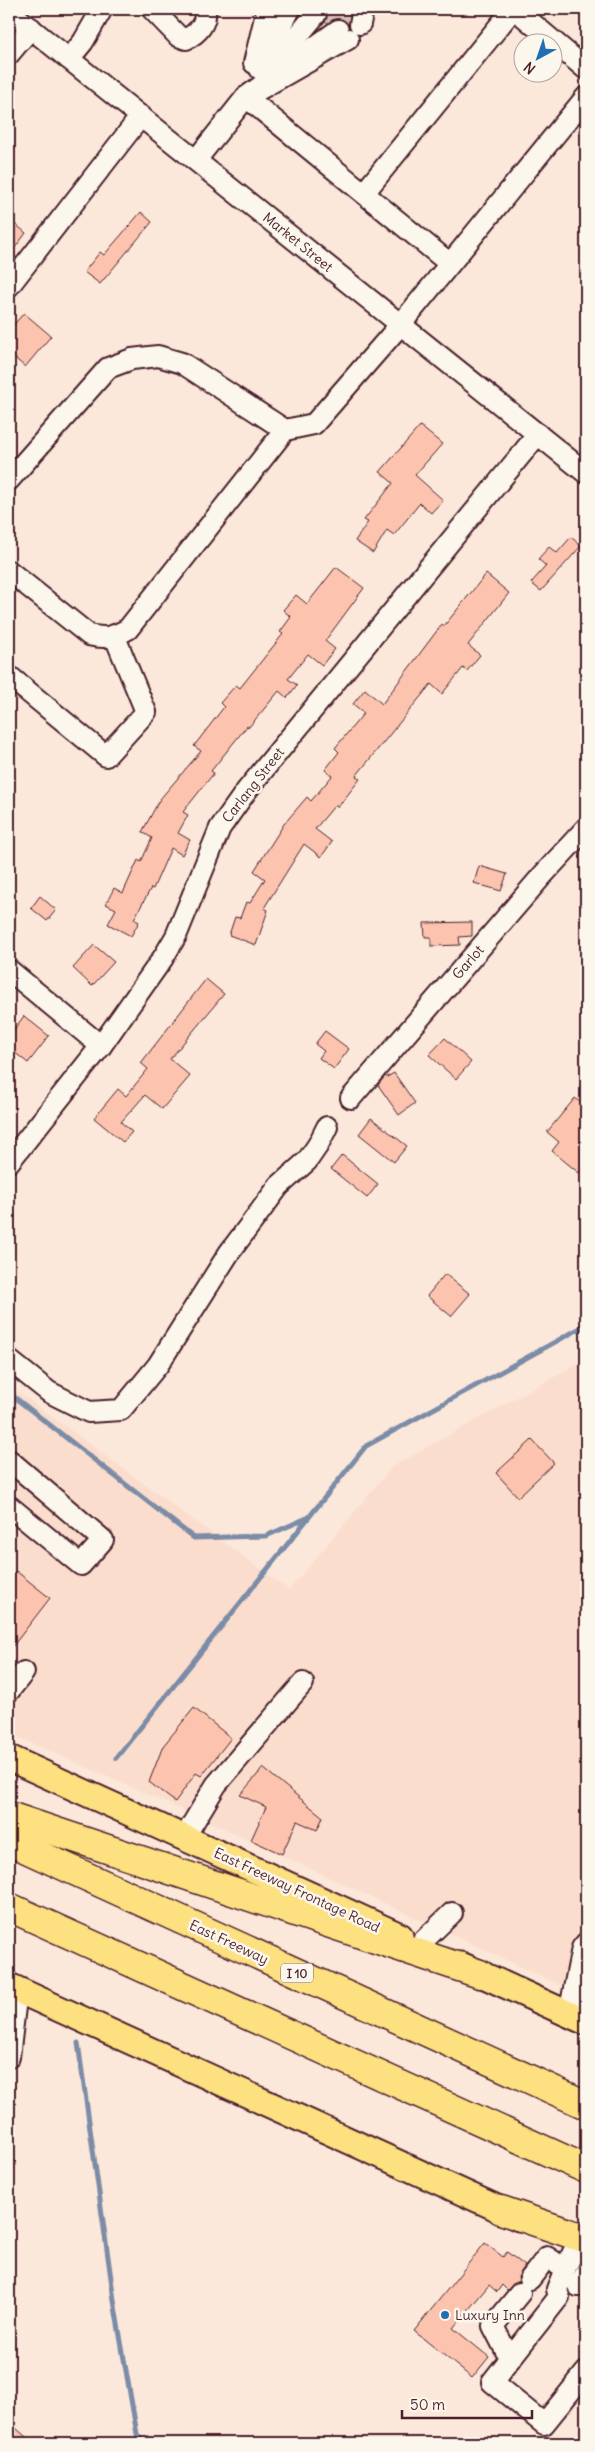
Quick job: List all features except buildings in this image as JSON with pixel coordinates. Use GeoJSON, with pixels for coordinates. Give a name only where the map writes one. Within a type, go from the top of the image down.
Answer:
{"type":"FeatureCollection","features":[{"type":"Feature","properties":{"kind":"highway"},"geometry":{"type":"LineString","coordinates":[[9,1816],[480,1974]]}},
{"type":"Feature","properties":{"kind":"highway","name":"East Freeway"},"geometry":{"type":"LineString","coordinates":[[9,1841],[586,2105]]}},
{"type":"Feature","properties":{"kind":"highway"},"geometry":{"type":"LineString","coordinates":[[9,1907],[586,2169]]}},
{"type":"Feature","properties":{"kind":"highway"},"geometry":{"type":"LineString","coordinates":[[501,2210],[583,2244]]}},
{"type":"Feature","properties":{"kind":"main road","name":"East Freeway Frontage Road"},"geometry":{"type":"LineString","coordinates":[[9,1758],[578,2018]]}},
{"type":"Feature","properties":{"kind":"main road"},"geometry":{"type":"LineString","coordinates":[[13,1988],[501,2210]]}},
{"type":"Feature","properties":{"kind":"street"},"geometry":{"type":"LineString","coordinates":[[69,59],[83,42],[102,9]]}},
{"type":"Feature","properties":{"kind":"street"},"geometry":{"type":"LineString","coordinates":[[152,9],[178,36],[186,39],[193,36],[205,20],[205,9]]}},
{"type":"Feature","properties":{"kind":"street"},"geometry":{"type":"LineString","coordinates":[[246,97],[267,9]]}},
{"type":"Feature","properties":{"kind":"street"},"geometry":{"type":"LineString","coordinates":[[246,97],[277,9]]}},
{"type":"Feature","properties":{"kind":"street"},"geometry":{"type":"LineString","coordinates":[[196,160],[246,97],[290,9]]}},
{"type":"Feature","properties":{"kind":"street"},"geometry":{"type":"LineString","coordinates":[[364,193],[514,9],[586,70]]}},
{"type":"Feature","properties":{"kind":"street","name":"Market Street"},"geometry":{"type":"LineString","coordinates":[[9,11],[586,473]]}},
{"type":"Feature","properties":{"kind":"street"},"geometry":{"type":"LineString","coordinates":[[246,97],[340,19]]}},
{"type":"Feature","properties":{"kind":"street"},"geometry":{"type":"LineString","coordinates":[[246,97],[340,19]]}},
{"type":"Feature","properties":{"kind":"street"},"geometry":{"type":"LineString","coordinates":[[9,54],[31,28]]}},
{"type":"Feature","properties":{"kind":"street"},"geometry":{"type":"LineString","coordinates":[[246,97],[450,263]]}},
{"type":"Feature","properties":{"kind":"street"},"geometry":{"type":"LineString","coordinates":[[9,480],[108,368],[132,359],[158,356],[182,363],[268,421],[285,430],[314,424],[401,324],[586,98]]}},
{"type":"Feature","properties":{"kind":"street"},"geometry":{"type":"LineString","coordinates":[[9,286],[141,116]]}},
{"type":"Feature","properties":{"kind":"street"},"geometry":{"type":"LineString","coordinates":[[9,571],[89,635],[101,638],[115,637],[128,629],[285,430]]}},
{"type":"Feature","properties":{"kind":"street","name":"Carlang Street"},"geometry":{"type":"LineString","coordinates":[[9,1162],[101,1046],[163,958],[176,936],[220,828],[254,782],[538,434]]}},
{"type":"Feature","properties":{"kind":"street"},"geometry":{"type":"LineString","coordinates":[[9,676],[106,756],[146,712],[115,637]]}},
{"type":"Feature","properties":{"kind":"street","name":"Garlot"},"geometry":{"type":"LineString","coordinates":[[351,1098],[541,877],[586,828]]}},
{"type":"Feature","properties":{"kind":"street"},"geometry":{"type":"LineString","coordinates":[[9,970],[101,1046]]}},
{"type":"Feature","properties":{"kind":"street"},"geometry":{"type":"LineString","coordinates":[[9,1360],[49,1392],[90,1412],[121,1410],[158,1365],[229,1253],[279,1186],[307,1161],[327,1127]]}},
{"type":"Feature","properties":{"kind":"street"},"geometry":{"type":"LineString","coordinates":[[9,1460],[103,1540],[81,1565],[9,1506]]}},
{"type":"Feature","properties":{"kind":"street"},"geometry":{"type":"LineString","coordinates":[[9,1691],[24,1672]]}},
{"type":"Feature","properties":{"kind":"street"},"geometry":{"type":"LineString","coordinates":[[184,1838],[216,1785],[303,1683]]}},
{"type":"Feature","properties":{"kind":"street"},"geometry":{"type":"LineString","coordinates":[[419,1945],[452,1913]]}},
{"type":"Feature","properties":{"kind":"street"},"geometry":{"type":"LineString","coordinates":[[578,2018],[582,1948],[586,1943]]}},
{"type":"Feature","properties":{"kind":"street"},"geometry":{"type":"LineString","coordinates":[[9,2057],[13,1988]]}},
{"type":"Feature","properties":{"kind":"street"},"geometry":{"type":"LineString","coordinates":[[573,2289],[557,2289],[564,2269],[583,2244]]}},
{"type":"Feature","properties":{"kind":"street"},"geometry":{"type":"LineString","coordinates":[[510,2359],[494,2326],[547,2257],[564,2269]]}},
{"type":"Feature","properties":{"kind":"street"},"geometry":{"type":"LineString","coordinates":[[573,2289],[510,2359],[492,2382],[544,2424],[586,2372]]}},
{"type":"Feature","properties":{"kind":"shaded area"},"geometry":{"type":"Polygon","coordinates":[[[586,1359],[586,1997],[225,1829],[9,1733],[9,1385],[289,1590],[392,1467],[586,1359]]]}},
{"type":"Feature","properties":{"kind":"waterway"},"geometry":{"type":"LineString","coordinates":[[116,1758],[366,1446],[586,1325]]}},
{"type":"Feature","properties":{"kind":"waterway"},"geometry":{"type":"LineString","coordinates":[[9,1393],[194,1538],[266,1536],[307,1518]]}},
{"type":"Feature","properties":{"kind":"waterway"},"geometry":{"type":"LineString","coordinates":[[78,2043],[115,2307],[137,2434],[143,2443]]}},
{"type":"Feature","properties":{"kind":"tunnel"},"geometry":{"type":"LineString","coordinates":[[327,22],[337,9]]}},
{"type":"Feature","properties":{"kind":"tunnel"},"geometry":{"type":"LineString","coordinates":[[338,30],[350,16]]}},
{"type":"Feature","properties":{"kind":"place","name":"Luxury Inn"},"geometry":{"type":"Point","coordinates":[445,2315]}}]}
